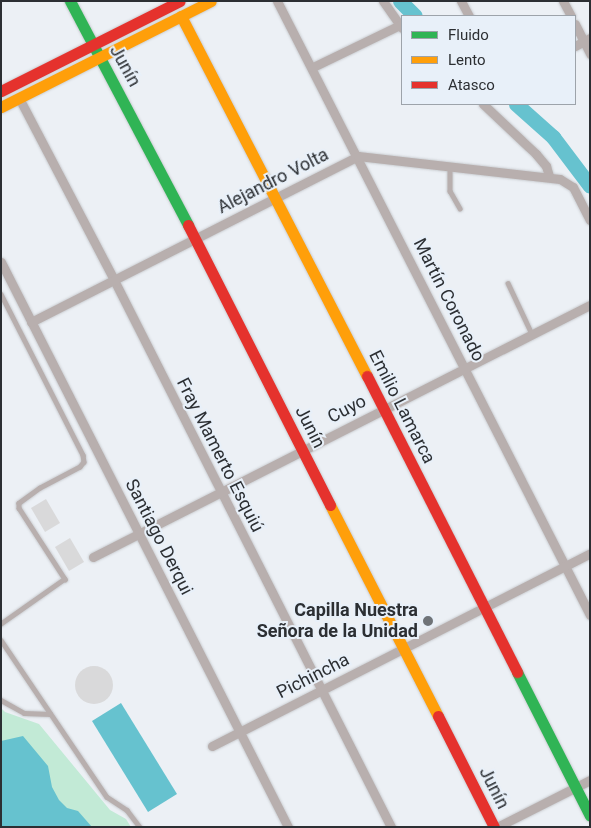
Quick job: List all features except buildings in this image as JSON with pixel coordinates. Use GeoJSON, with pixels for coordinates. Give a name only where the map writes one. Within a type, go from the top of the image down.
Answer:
{"type":"FeatureCollection","features":[{"type":"Feature","properties":{"kind":"street","name":"Junín"},"geometry":{"type":"LineString","coordinates":[[70,1],[195,238],[495,827]]}},
{"type":"Feature","properties":{"kind":"street"},"geometry":{"type":"LineString","coordinates":[[1,91],[180,1]]}},
{"type":"Feature","properties":{"kind":"street"},"geometry":{"type":"LineString","coordinates":[[1,107],[211,1]]}},
{"type":"Feature","properties":{"kind":"street","name":"Martín Coronado"},"geometry":{"type":"LineString","coordinates":[[277,1],[358,156],[590,615]]}},
{"type":"Feature","properties":{"kind":"street"},"geometry":{"type":"LineString","coordinates":[[312,67],[401,26],[383,1]]}},
{"type":"Feature","properties":{"kind":"street"},"geometry":{"type":"LineString","coordinates":[[461,1],[468,15]]}},
{"type":"Feature","properties":{"kind":"street"},"geometry":{"type":"LineString","coordinates":[[563,1],[570,15]]}},
{"type":"Feature","properties":{"kind":"street","name":"Emilio Lamarca"},"geometry":{"type":"LineString","coordinates":[[181,16],[276,197],[590,816]]}},
{"type":"Feature","properties":{"kind":"street"},"geometry":{"type":"LineString","coordinates":[[576,26],[590,54]]}},
{"type":"Feature","properties":{"kind":"street","name":"Fray Mamerto Esquiú"},"geometry":{"type":"LineString","coordinates":[[19,98],[114,280],[391,827]]}},
{"type":"Feature","properties":{"kind":"street"},"geometry":{"type":"LineString","coordinates":[[484,105],[536,154],[546,166],[549,176]]}},
{"type":"Feature","properties":{"kind":"street"},"geometry":{"type":"LineString","coordinates":[[358,156],[549,176],[567,182],[573,188],[590,220]]}},
{"type":"Feature","properties":{"kind":"street","name":"Alejandro Volta"},"geometry":{"type":"LineString","coordinates":[[31,322],[358,156]]}},
{"type":"Feature","properties":{"kind":"street","name":"Santiago Derqui"},"geometry":{"type":"LineString","coordinates":[[1,262],[288,827]]}},
{"type":"Feature","properties":{"kind":"street","name":"Cuyo"},"geometry":{"type":"LineString","coordinates":[[93,557],[590,305]]}},
{"type":"Feature","properties":{"kind":"street","name":"Pichincha"},"geometry":{"type":"LineString","coordinates":[[212,746],[590,553]]}},
{"type":"Feature","properties":{"kind":"street"},"geometry":{"type":"LineString","coordinates":[[495,827],[590,780]]}},
{"type":"Feature","properties":{"kind":"lane"},"geometry":{"type":"LineString","coordinates":[[450,165],[449,187],[460,208]]}},
{"type":"Feature","properties":{"kind":"lane"},"geometry":{"type":"LineString","coordinates":[[508,284],[532,334]]}},
{"type":"Feature","properties":{"kind":"lane"},"geometry":{"type":"LineString","coordinates":[[1,294],[83,455],[84,462],[80,467],[40,488],[19,503],[19,508],[65,579],[1,624]]}},
{"type":"Feature","properties":{"kind":"lane"},"geometry":{"type":"LineString","coordinates":[[1,640],[107,797],[127,810],[140,827]]}},
{"type":"Feature","properties":{"kind":"lane"},"geometry":{"type":"LineString","coordinates":[[1,700],[24,713],[50,714]]}},
{"type":"Feature","properties":{"kind":"green space"},"geometry":{"type":"Polygon","coordinates":[[[1,708],[5,712],[39,724],[110,810],[126,819],[131,827],[1,827],[1,708]]]}},
{"type":"Feature","properties":{"kind":"water"},"geometry":{"type":"Polygon","coordinates":[[[121,703],[177,794],[148,812],[92,721],[121,703]]]}},
{"type":"Feature","properties":{"kind":"water"},"geometry":{"type":"Polygon","coordinates":[[[23,736],[48,766],[52,787],[59,800],[67,808],[78,811],[92,827],[1,827],[1,741],[23,736]]]}},
{"type":"Feature","properties":{"kind":"waterway"},"geometry":{"type":"LineString","coordinates":[[400,1],[414,15]]}},
{"type":"Feature","properties":{"kind":"waterway"},"geometry":{"type":"LineString","coordinates":[[517,105],[553,137],[590,186]]}},
{"type":"Feature","properties":{"kind":"traffic: fast"},"geometry":{"type":"LineString","coordinates":[[70,1],[188,225]]}},
{"type":"Feature","properties":{"kind":"traffic: fast"},"geometry":{"type":"LineString","coordinates":[[517,672],[590,816]]}},
{"type":"Feature","properties":{"kind":"traffic: slow"},"geometry":{"type":"LineString","coordinates":[[1,107],[211,1]]}},
{"type":"Feature","properties":{"kind":"traffic: slow"},"geometry":{"type":"LineString","coordinates":[[181,16],[367,376]]}},
{"type":"Feature","properties":{"kind":"traffic: slow"},"geometry":{"type":"LineString","coordinates":[[330,505],[438,716]]}},
{"type":"Feature","properties":{"kind":"traffic: jam"},"geometry":{"type":"LineString","coordinates":[[1,91],[180,1]]}},
{"type":"Feature","properties":{"kind":"traffic: jam"},"geometry":{"type":"LineString","coordinates":[[188,225],[330,505]]}},
{"type":"Feature","properties":{"kind":"traffic: jam"},"geometry":{"type":"LineString","coordinates":[[367,376],[517,672]]}},
{"type":"Feature","properties":{"kind":"traffic: jam"},"geometry":{"type":"LineString","coordinates":[[438,716],[494,827]]}},
{"type":"Feature","properties":{"kind":"place","name":"Capilla Nuestra Señora de la Unidad"},"geometry":{"type":"Point","coordinates":[428,621]}}]}
